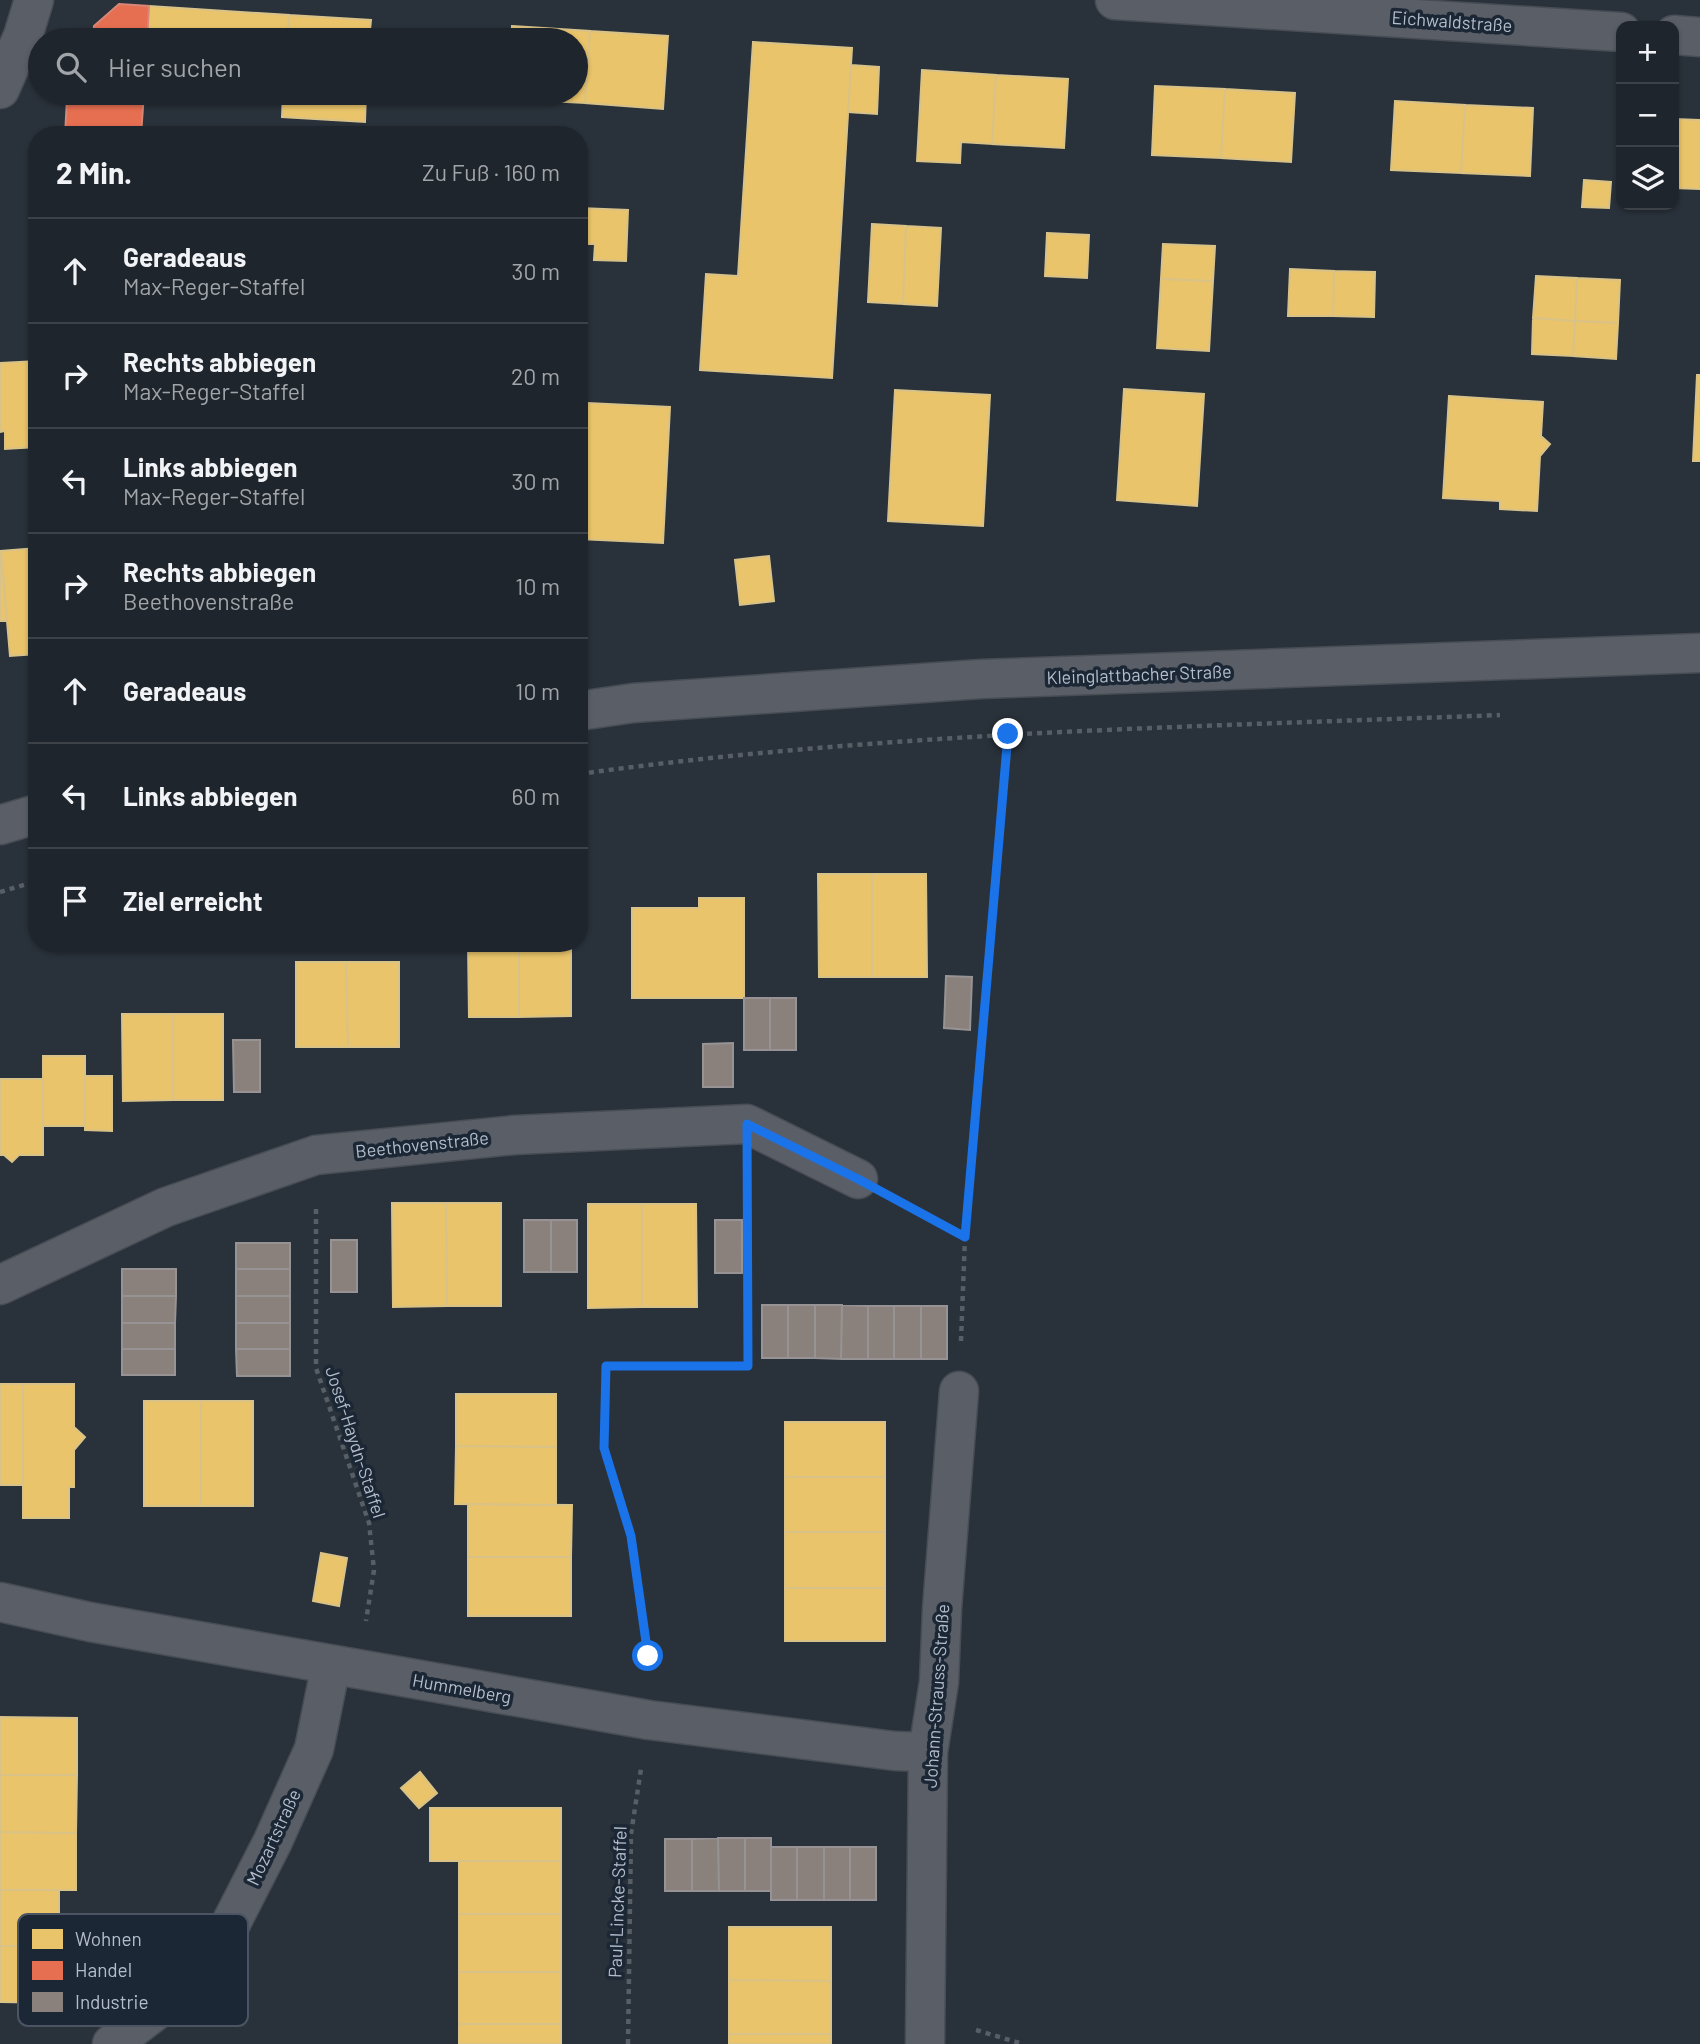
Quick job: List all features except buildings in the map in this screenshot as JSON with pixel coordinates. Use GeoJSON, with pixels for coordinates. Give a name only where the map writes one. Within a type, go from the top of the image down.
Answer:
{"type":"FeatureCollection","features":[{"type":"Feature","properties":{"kind":"street"},"geometry":{"type":"LineString","coordinates":[[0,89],[23,36],[34,0]]}},
{"type":"Feature","properties":{"kind":"street","name":"Eichwaldstraße"},"geometry":{"type":"LineString","coordinates":[[1115,0],[1616,32]]}},
{"type":"Feature","properties":{"kind":"street"},"geometry":{"type":"LineString","coordinates":[[1679,35],[1700,37]]}},
{"type":"Feature","properties":{"kind":"street","name":"Kleinglattbacher Straße"},"geometry":{"type":"LineString","coordinates":[[588,710],[633,703],[981,680],[1700,653]]}},
{"type":"Feature","properties":{"kind":"street"},"geometry":{"type":"LineString","coordinates":[[0,825],[28,817]]}},
{"type":"Feature","properties":{"kind":"street","name":"Beethovenstraße"},"geometry":{"type":"LineString","coordinates":[[0,1285],[166,1207],[316,1155],[515,1135],[747,1124],[858,1179]]}},
{"type":"Feature","properties":{"kind":"street","name":"Johann-Strauss-Straße"},"geometry":{"type":"LineString","coordinates":[[925,2044],[928,1752],[939,1682],[959,1391]]}},
{"type":"Feature","properties":{"kind":"street","name":"Hummelberg"},"geometry":{"type":"LineString","coordinates":[[0,1602],[90,1622],[649,1720],[895,1751],[928,1752]]}},
{"type":"Feature","properties":{"kind":"street","name":"Mozartstraße"},"geometry":{"type":"LineString","coordinates":[[236,1914],[273,1841],[314,1749],[331,1665]]}},
{"type":"Feature","properties":{"kind":"street","name":"Mozartstraße"},"geometry":{"type":"LineString","coordinates":[[112,2044],[135,2026]]}},
{"type":"Feature","properties":{"kind":"path"},"geometry":{"type":"LineString","coordinates":[[588,773],[670,761],[1008,734],[1506,714]]}},
{"type":"Feature","properties":{"kind":"path"},"geometry":{"type":"LineString","coordinates":[[959,1391],[965,1237],[1008,734]]}},
{"type":"Feature","properties":{"kind":"path"},"geometry":{"type":"LineString","coordinates":[[0,892],[28,884]]}},
{"type":"Feature","properties":{"kind":"path"},"geometry":{"type":"LineString","coordinates":[[648,1656],[631,1536],[604,1448],[606,1366],[748,1366],[747,1124]]}},
{"type":"Feature","properties":{"kind":"path","name":"Josef-Haydn-Staffel"},"geometry":{"type":"LineString","coordinates":[[316,1155],[316,1368],[369,1523],[374,1570]]}},
{"type":"Feature","properties":{"kind":"path"},"geometry":{"type":"LineString","coordinates":[[858,1179],[965,1237]]}},
{"type":"Feature","properties":{"kind":"path","name":"Paul-Lincke-Staffel"},"geometry":{"type":"LineString","coordinates":[[628,2044],[631,1833],[649,1720]]}},
{"type":"Feature","properties":{"kind":"route"},"geometry":{"type":"LineString","coordinates":[[648,1656],[631,1536],[604,1448],[606,1366],[748,1366],[747,1124],[858,1179],[965,1237],[1008,734]]}}]}
